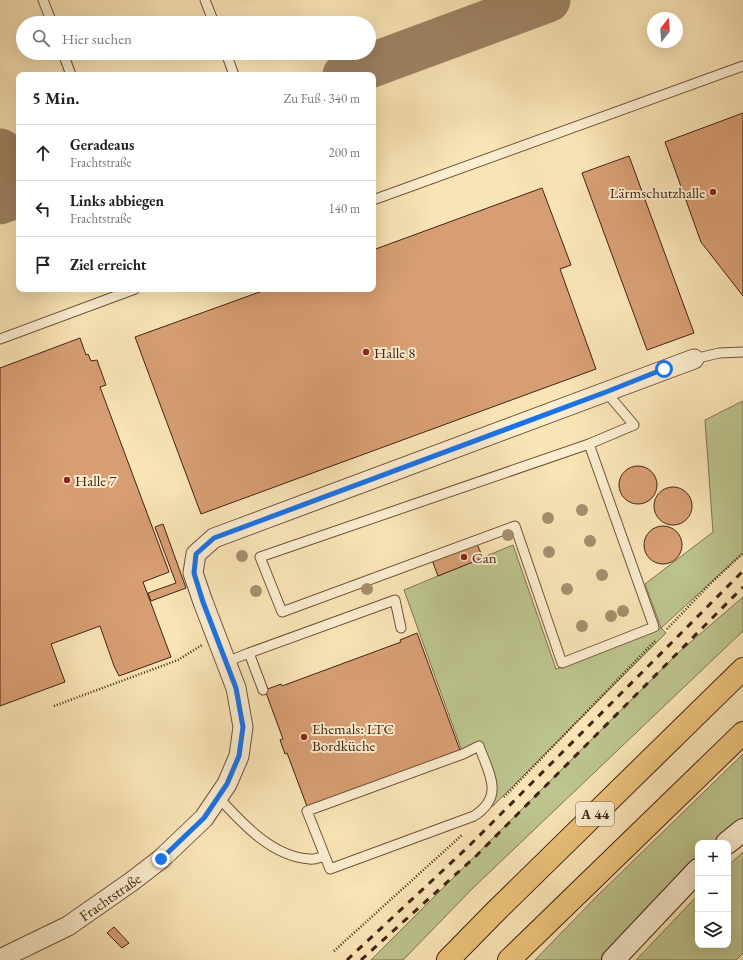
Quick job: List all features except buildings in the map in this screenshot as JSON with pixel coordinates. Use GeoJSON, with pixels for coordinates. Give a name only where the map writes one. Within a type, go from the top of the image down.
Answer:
{"type":"FeatureCollection","features":[{"type":"Feature","properties":{"kind":"highway","name":"A 44"},"geometry":{"type":"LineString","coordinates":[[448,960],[743,669]]}},
{"type":"Feature","properties":{"kind":"highway","name":"A 44"},"geometry":{"type":"LineString","coordinates":[[509,960],[743,732]]}},
{"type":"Feature","properties":{"kind":"street","name":"Frachtstraße"},"geometry":{"type":"LineString","coordinates":[[6,958],[68,926],[161,859],[204,818],[227,784],[239,756],[243,727],[236,688],[203,602],[194,573],[196,554],[214,538],[694,358]]}},
{"type":"Feature","properties":{"kind":"street"},"geometry":{"type":"LineString","coordinates":[[731,840],[743,830]]}},
{"type":"Feature","properties":{"kind":"street"},"geometry":{"type":"LineString","coordinates":[[613,960],[695,873]]}},
{"type":"Feature","properties":{"kind":"lane"},"geometry":{"type":"LineString","coordinates":[[43,0],[49,16]]}},
{"type":"Feature","properties":{"kind":"lane"},"geometry":{"type":"LineString","coordinates":[[205,0],[211,16]]}},
{"type":"Feature","properties":{"kind":"lane"},"geometry":{"type":"LineString","coordinates":[[66,60],[70,72]]}},
{"type":"Feature","properties":{"kind":"lane"},"geometry":{"type":"LineString","coordinates":[[229,60],[233,72]]}},
{"type":"Feature","properties":{"kind":"lane"},"geometry":{"type":"LineString","coordinates":[[376,199],[743,66]]}},
{"type":"Feature","properties":{"kind":"lane"},"geometry":{"type":"LineString","coordinates":[[0,339],[127,292]]}},
{"type":"Feature","properties":{"kind":"lane","name":"Frachtstraße"},"geometry":{"type":"LineString","coordinates":[[694,358],[719,353],[743,352]]}},
{"type":"Feature","properties":{"kind":"lane"},"geometry":{"type":"LineString","coordinates":[[589,444],[654,627],[562,663],[515,526],[282,612],[260,556],[589,444],[634,425],[606,392]]}},
{"type":"Feature","properties":{"kind":"lane"},"geometry":{"type":"LineString","coordinates":[[226,662],[395,600],[401,628]]}},
{"type":"Feature","properties":{"kind":"lane"},"geometry":{"type":"LineString","coordinates":[[249,653],[263,690]]}},
{"type":"Feature","properties":{"kind":"lane"},"geometry":{"type":"LineString","coordinates":[[479,746],[493,785],[489,803],[482,811],[474,816],[330,869],[325,856],[307,811],[463,754],[479,746]]}},
{"type":"Feature","properties":{"kind":"lane"},"geometry":{"type":"LineString","coordinates":[[218,797],[244,824],[280,851],[294,857],[311,860],[325,856]]}},
{"type":"Feature","properties":{"kind":"path"},"geometry":{"type":"LineString","coordinates":[[666,630],[710,584],[743,553]]}},
{"type":"Feature","properties":{"kind":"path"},"geometry":{"type":"LineString","coordinates":[[501,800],[660,635]]}},
{"type":"Feature","properties":{"kind":"path"},"geometry":{"type":"LineString","coordinates":[[54,706],[178,660],[216,636]]}},
{"type":"Feature","properties":{"kind":"path"},"geometry":{"type":"LineString","coordinates":[[334,951],[466,832]]}},
{"type":"Feature","properties":{"kind":"green space"},"geometry":{"type":"Polygon","coordinates":[[[743,401],[743,553],[661,628],[645,584],[713,532],[705,420],[743,401]]]}},
{"type":"Feature","properties":{"kind":"green space"},"geometry":{"type":"Polygon","coordinates":[[[513,545],[556,669],[661,628],[666,633],[492,807],[489,803],[492,794],[479,747],[463,754],[404,590],[513,545]]]}},
{"type":"Feature","properties":{"kind":"green space"},"geometry":{"type":"Polygon","coordinates":[[[743,597],[743,631],[473,888],[403,960],[371,960],[678,653],[743,597]]]}},
{"type":"Feature","properties":{"kind":"green space"},"geometry":{"type":"Polygon","coordinates":[[[743,754],[743,821],[721,840],[695,840],[695,864],[602,960],[535,960],[596,897],[743,754]]]}},
{"type":"Feature","properties":{"kind":"green space"},"geometry":{"type":"Polygon","coordinates":[[[743,852],[743,953],[736,960],[636,960],[695,898],[695,948],[731,948],[731,863],[743,852]]]}},
{"type":"Feature","properties":{"kind":"taxiway"},"geometry":{"type":"LineString","coordinates":[[353,72],[548,0]]}},
{"type":"Feature","properties":{"kind":"taxiway"},"geometry":{"type":"LineString","coordinates":[[0,151],[16,161]]}},
{"type":"Feature","properties":{"kind":"taxiway"},"geometry":{"type":"LineString","coordinates":[[0,202],[16,196]]}},
{"type":"Feature","properties":{"kind":"railway"},"geometry":{"type":"LineString","coordinates":[[347,960],[468,847],[743,571]]}},
{"type":"Feature","properties":{"kind":"railway"},"geometry":{"type":"LineString","coordinates":[[361,960],[476,856],[743,587]]}},
{"type":"Feature","properties":{"kind":"place","name":"Lärmschutzhalle"},"geometry":{"type":"Point","coordinates":[713,192]}},
{"type":"Feature","properties":{"kind":"place","name":"Halle 8"},"geometry":{"type":"Point","coordinates":[366,352]}},
{"type":"Feature","properties":{"kind":"place","name":"Halle 7"},"geometry":{"type":"Point","coordinates":[67,480]}},
{"type":"Feature","properties":{"kind":"place","name":"Can"},"geometry":{"type":"Point","coordinates":[464,557]}},
{"type":"Feature","properties":{"kind":"place","name":"Ehemals: LTC Bordküche"},"geometry":{"type":"Point","coordinates":[304,737]}},
{"type":"Feature","properties":{"kind":"route"},"geometry":{"type":"LineString","coordinates":[[161,859],[204,818],[227,784],[239,756],[243,727],[236,688],[203,602],[194,573],[196,554],[214,538],[664,369]]}}]}
